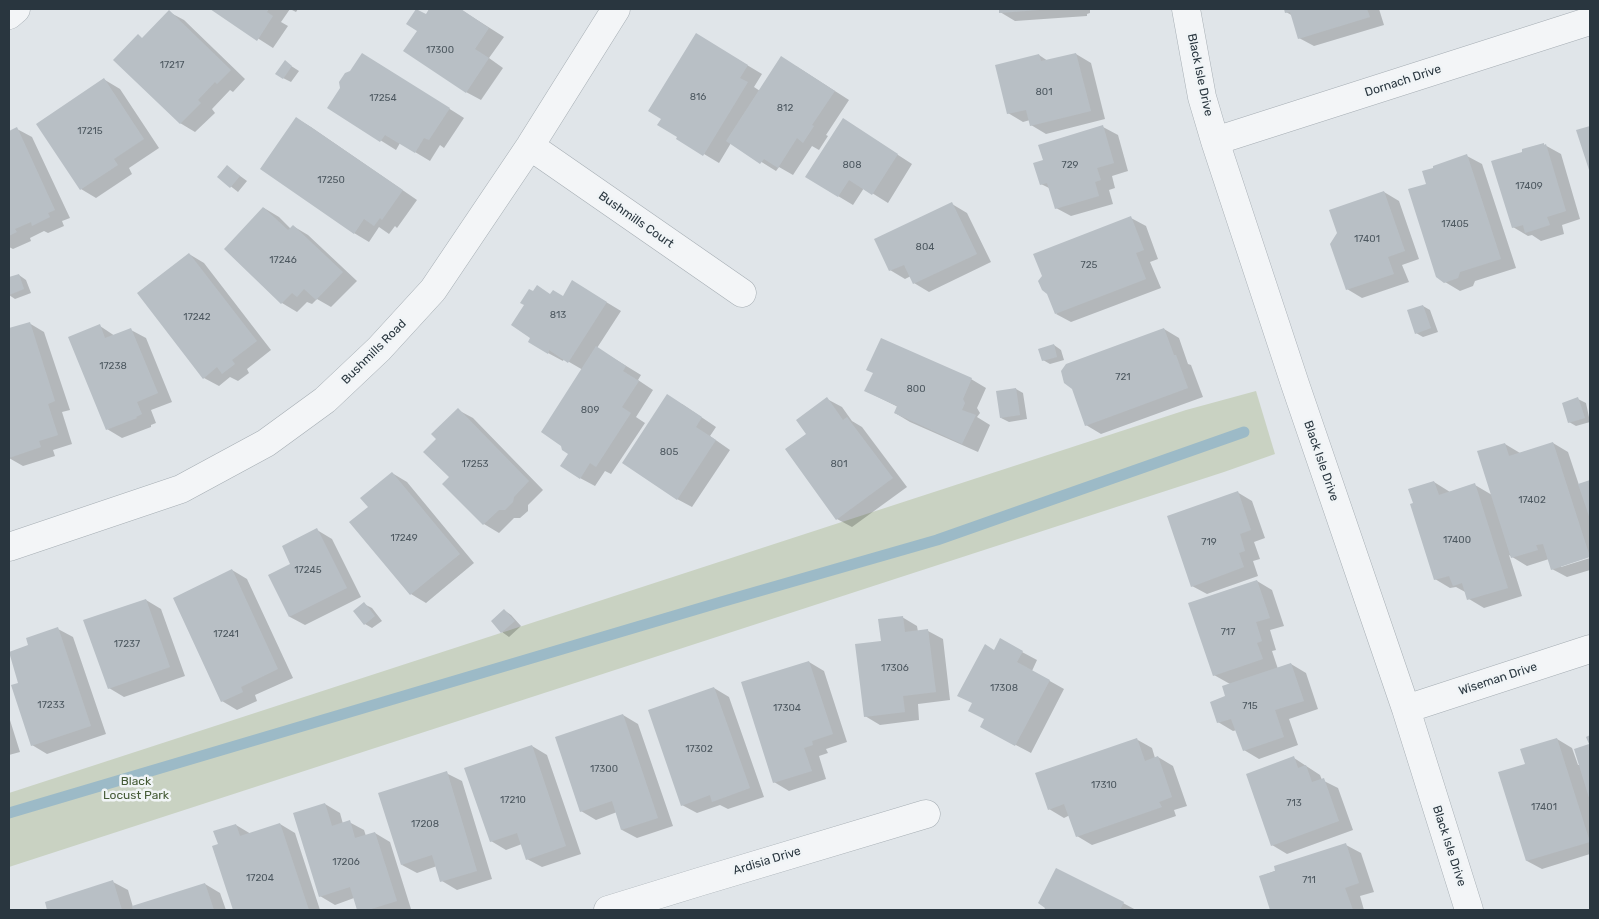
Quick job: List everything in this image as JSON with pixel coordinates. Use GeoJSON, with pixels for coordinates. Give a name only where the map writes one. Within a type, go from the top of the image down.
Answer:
{"type":"FeatureCollection","features":[{"type":"Feature","properties":{"kind":"street"},"geometry":{"type":"LineString","coordinates":[[9,15],[16,9]]}},
{"type":"Feature","properties":{"kind":"street","name":"Bushmills Road"},"geometry":{"type":"LineString","coordinates":[[9,547],[181,489],[266,443],[325,400],[379,349],[433,290],[530,146],[616,9]]}},
{"type":"Feature","properties":{"kind":"street","name":"Black Isle Drive"},"geometry":{"type":"LineString","coordinates":[[1186,9],[1202,97],[1215,141],[1294,384],[1406,709],[1469,910]]}},
{"type":"Feature","properties":{"kind":"street","name":"Dornach Drive"},"geometry":{"type":"LineString","coordinates":[[1215,141],[1590,21]]}},
{"type":"Feature","properties":{"kind":"street","name":"Bushmills Court"},"geometry":{"type":"LineString","coordinates":[[530,146],[742,293]]}},
{"type":"Feature","properties":{"kind":"street","name":"Wiseman Drive"},"geometry":{"type":"LineString","coordinates":[[1406,709],[1590,649]]}},
{"type":"Feature","properties":{"kind":"street","name":"Ardisia Drive"},"geometry":{"type":"LineString","coordinates":[[608,910],[926,814]]}},
{"type":"Feature","properties":{"kind":"green space","name":"Black Locust Park"},"geometry":{"type":"Polygon","coordinates":[[[1256,391],[1275,454],[9,867],[9,793],[1186,410],[1256,391]]]}},
{"type":"Feature","properties":{"kind":"building"},"geometry":{"type":"Polygon","coordinates":[[[210,9],[269,9],[267,12],[273,16],[257,41],[210,9]]]}},
{"type":"Feature","properties":{"kind":"building"},"geometry":{"type":"Polygon","coordinates":[[[416,9],[426,14],[429,9],[461,9],[489,28],[475,49],[489,58],[466,93],[403,51],[417,31],[406,24],[416,9]]]}},
{"type":"Feature","properties":{"kind":"building"},"geometry":{"type":"Polygon","coordinates":[[[999,9],[1039,9],[1039,10],[999,13],[999,9]]]}},
{"type":"Feature","properties":{"kind":"building"},"geometry":{"type":"Polygon","coordinates":[[[1284,9],[1367,9],[1370,17],[1298,39],[1290,12],[1285,13],[1284,9]]]}},
{"type":"Feature","properties":{"kind":"building"},"geometry":{"type":"Polygon","coordinates":[[[169,10],[231,70],[217,84],[215,82],[198,100],[201,103],[180,124],[113,60],[138,34],[142,38],[169,10]]]}},
{"type":"Feature","properties":{"kind":"building"},"geometry":{"type":"Polygon","coordinates":[[[696,33],[748,65],[740,78],[748,82],[703,156],[657,125],[661,119],[648,111],[696,33]]]}},
{"type":"Feature","properties":{"kind":"building"},"geometry":{"type":"Polygon","coordinates":[[[362,53],[450,108],[429,140],[424,138],[415,153],[385,135],[380,142],[327,108],[340,88],[339,82],[345,73],[350,71],[362,53]]]}},
{"type":"Feature","properties":{"kind":"building"},"geometry":{"type":"Polygon","coordinates":[[[1076,53],[1091,111],[1030,126],[1026,110],[1007,114],[995,65],[1039,54],[1041,61],[1076,53]]]}},
{"type":"Feature","properties":{"kind":"building"},"geometry":{"type":"Polygon","coordinates":[[[781,56],[835,91],[812,125],[814,126],[803,143],[797,138],[778,168],[764,159],[760,164],[726,141],[781,56]]]}},
{"type":"Feature","properties":{"kind":"building"},"geometry":{"type":"Polygon","coordinates":[[[285,60],[292,66],[283,79],[275,74],[285,60]]]}},
{"type":"Feature","properties":{"kind":"building"},"geometry":{"type":"Polygon","coordinates":[[[104,78],[144,139],[114,159],[118,165],[80,190],[36,124],[104,78]]]}},
{"type":"Feature","properties":{"kind":"building"},"geometry":{"type":"Polygon","coordinates":[[[296,117],[403,190],[382,220],[380,218],[374,226],[364,219],[354,234],[260,169],[296,117]]]}},
{"type":"Feature","properties":{"kind":"building"},"geometry":{"type":"Polygon","coordinates":[[[843,118],[898,154],[872,195],[849,180],[838,197],[805,177],[843,118]]]}},
{"type":"Feature","properties":{"kind":"building"},"geometry":{"type":"Polygon","coordinates":[[[1103,125],[1114,163],[1097,168],[1101,180],[1095,182],[1099,196],[1055,209],[1047,183],[1040,185],[1033,163],[1043,160],[1038,145],[1103,125]]]}},
{"type":"Feature","properties":{"kind":"building"},"geometry":{"type":"Polygon","coordinates":[[[1590,126],[1590,173],[1576,130],[1590,126]]]}},
{"type":"Feature","properties":{"kind":"building"},"geometry":{"type":"Polygon","coordinates":[[[17,127],[55,210],[48,213],[50,217],[32,226],[31,222],[15,229],[17,232],[9,236],[9,131],[17,127]]]}},
{"type":"Feature","properties":{"kind":"building"},"geometry":{"type":"Polygon","coordinates":[[[1544,143],[1544,145],[1546,144],[1566,211],[1547,217],[1550,225],[1525,233],[1523,225],[1512,228],[1491,161],[1544,143]]]}},
{"type":"Feature","properties":{"kind":"building"},"geometry":{"type":"Polygon","coordinates":[[[1467,154],[1501,259],[1460,272],[1458,278],[1444,283],[1436,277],[1408,189],[1426,184],[1422,171],[1467,154]]]}},
{"type":"Feature","properties":{"kind":"building"},"geometry":{"type":"Polygon","coordinates":[[[227,165],[240,176],[230,188],[217,177],[227,165]]]}},
{"type":"Feature","properties":{"kind":"building"},"geometry":{"type":"Polygon","coordinates":[[[1384,191],[1405,251],[1388,257],[1394,274],[1346,290],[1330,244],[1337,233],[1329,210],[1384,191]]]}},
{"type":"Feature","properties":{"kind":"building"},"geometry":{"type":"Polygon","coordinates":[[[952,202],[977,254],[913,284],[904,265],[889,271],[874,239],[952,202]]]}},
{"type":"Feature","properties":{"kind":"building"},"geometry":{"type":"Polygon","coordinates":[[[263,207],[288,230],[293,225],[343,272],[316,300],[304,289],[297,297],[292,293],[281,304],[224,249],[263,207]]]}},
{"type":"Feature","properties":{"kind":"building"},"geometry":{"type":"Polygon","coordinates":[[[1131,216],[1144,250],[1136,253],[1146,279],[1055,314],[1047,294],[1042,290],[1038,281],[1042,276],[1033,254],[1131,216]]]}},
{"type":"Feature","properties":{"kind":"building"},"geometry":{"type":"Polygon","coordinates":[[[189,253],[257,341],[232,360],[235,364],[222,374],[217,367],[203,379],[137,293],[189,253]]]}},
{"type":"Feature","properties":{"kind":"building"},"geometry":{"type":"Polygon","coordinates":[[[19,274],[24,289],[9,295],[9,277],[19,274]]]}},
{"type":"Feature","properties":{"kind":"building"},"geometry":{"type":"Polygon","coordinates":[[[572,280],[607,302],[568,363],[549,350],[548,354],[528,342],[530,338],[511,325],[524,305],[520,303],[529,289],[533,291],[537,285],[550,294],[553,290],[563,296],[572,280]]]}},
{"type":"Feature","properties":{"kind":"building"},"geometry":{"type":"Polygon","coordinates":[[[1423,305],[1431,328],[1415,334],[1407,310],[1423,305]]]}},
{"type":"Feature","properties":{"kind":"building"},"geometry":{"type":"Polygon","coordinates":[[[30,322],[55,401],[48,404],[58,435],[39,441],[41,447],[9,458],[9,328],[30,322]]]}},
{"type":"Feature","properties":{"kind":"building"},"geometry":{"type":"Polygon","coordinates":[[[100,324],[105,338],[131,328],[158,393],[137,402],[142,414],[137,418],[106,430],[68,337],[100,324]]]}},
{"type":"Feature","properties":{"kind":"building"},"geometry":{"type":"Polygon","coordinates":[[[1164,328],[1188,388],[1085,426],[1072,389],[1064,383],[1061,371],[1066,364],[1164,328]]]}},
{"type":"Feature","properties":{"kind":"building"},"geometry":{"type":"Polygon","coordinates":[[[881,338],[972,378],[963,399],[965,403],[962,410],[976,415],[962,444],[894,413],[897,406],[864,391],[873,373],[866,370],[881,338]]]}},
{"type":"Feature","properties":{"kind":"building"},"geometry":{"type":"Polygon","coordinates":[[[1054,344],[1057,357],[1042,361],[1038,349],[1054,344]]]}},
{"type":"Feature","properties":{"kind":"building"},"geometry":{"type":"Polygon","coordinates":[[[596,346],[626,366],[623,371],[639,381],[622,407],[631,413],[596,467],[590,463],[580,479],[560,466],[568,454],[562,450],[561,446],[541,432],[596,346]]]}},
{"type":"Feature","properties":{"kind":"building"},"geometry":{"type":"Polygon","coordinates":[[[1016,388],[1020,415],[1000,418],[996,391],[1016,388]]]}},
{"type":"Feature","properties":{"kind":"building"},"geometry":{"type":"Polygon","coordinates":[[[667,394],[702,417],[696,427],[716,440],[677,500],[622,463],[667,394]]]}},
{"type":"Feature","properties":{"kind":"building"},"geometry":{"type":"Polygon","coordinates":[[[827,397],[843,420],[847,417],[893,478],[836,520],[785,449],[806,434],[796,420],[827,397]]]}},
{"type":"Feature","properties":{"kind":"building"},"geometry":{"type":"Polygon","coordinates":[[[1578,397],[1585,418],[1568,423],[1562,403],[1578,397]]]}},
{"type":"Feature","properties":{"kind":"building"},"geometry":{"type":"Polygon","coordinates":[[[458,408],[529,481],[505,510],[499,510],[483,525],[442,484],[449,477],[423,452],[436,439],[431,434],[458,408]]]}},
{"type":"Feature","properties":{"kind":"building"},"geometry":{"type":"Polygon","coordinates":[[[1553,442],[1590,557],[1551,570],[1543,544],[1536,545],[1538,550],[1511,558],[1477,451],[1505,443],[1509,456],[1553,442]]]}},
{"type":"Feature","properties":{"kind":"building"},"geometry":{"type":"Polygon","coordinates":[[[392,472],[460,554],[410,595],[349,522],[368,507],[360,498],[392,472]]]}},
{"type":"Feature","properties":{"kind":"building"},"geometry":{"type":"Polygon","coordinates":[[[1590,480],[1590,519],[1578,484],[1590,480]]]}},
{"type":"Feature","properties":{"kind":"building"},"geometry":{"type":"Polygon","coordinates":[[[1434,481],[1439,495],[1475,483],[1508,588],[1467,600],[1462,583],[1453,586],[1449,576],[1434,580],[1410,504],[1413,503],[1408,489],[1434,481]]]}},
{"type":"Feature","properties":{"kind":"building"},"geometry":{"type":"Polygon","coordinates":[[[1238,491],[1251,530],[1240,534],[1245,551],[1239,553],[1244,567],[1191,587],[1167,516],[1238,491]]]}},
{"type":"Feature","properties":{"kind":"building"},"geometry":{"type":"Polygon","coordinates":[[[317,528],[347,588],[289,617],[268,575],[290,564],[282,546],[317,528]]]}},
{"type":"Feature","properties":{"kind":"building"},"geometry":{"type":"Polygon","coordinates":[[[232,569],[278,669],[241,687],[243,692],[221,702],[173,598],[232,569]]]}},
{"type":"Feature","properties":{"kind":"building"},"geometry":{"type":"Polygon","coordinates":[[[1257,580],[1270,618],[1256,622],[1262,641],[1257,643],[1263,659],[1213,676],[1188,603],[1257,580]]]}},
{"type":"Feature","properties":{"kind":"building"},"geometry":{"type":"Polygon","coordinates":[[[146,599],[170,667],[108,689],[83,620],[146,599]]]}},
{"type":"Feature","properties":{"kind":"building"},"geometry":{"type":"Polygon","coordinates":[[[364,602],[375,616],[364,625],[353,611],[364,602]]]}},
{"type":"Feature","properties":{"kind":"building"},"geometry":{"type":"Polygon","coordinates":[[[504,609],[515,621],[501,633],[491,621],[504,609]]]}},
{"type":"Feature","properties":{"kind":"building"},"geometry":{"type":"Polygon","coordinates":[[[903,616],[905,632],[928,629],[936,692],[903,696],[905,712],[864,717],[855,644],[881,641],[878,619],[903,616]]]}},
{"type":"Feature","properties":{"kind":"building"},"geometry":{"type":"Polygon","coordinates":[[[58,627],[91,726],[31,746],[11,685],[18,683],[9,652],[28,645],[26,638],[58,627]]]}},
{"type":"Feature","properties":{"kind":"building"},"geometry":{"type":"Polygon","coordinates":[[[1000,638],[1023,651],[1017,662],[1050,680],[1015,746],[980,727],[984,719],[968,711],[972,703],[957,696],[985,644],[994,650],[1000,638]]]}},
{"type":"Feature","properties":{"kind":"building"},"geometry":{"type":"Polygon","coordinates":[[[809,661],[833,734],[812,741],[813,745],[804,748],[812,771],[773,783],[741,682],[809,661]]]}},
{"type":"Feature","properties":{"kind":"building"},"geometry":{"type":"Polygon","coordinates":[[[1291,663],[1304,701],[1275,710],[1284,737],[1243,751],[1231,719],[1217,723],[1210,702],[1225,696],[1222,686],[1291,663]]]}},
{"type":"Feature","properties":{"kind":"building"},"geometry":{"type":"Polygon","coordinates":[[[714,687],[750,788],[712,802],[710,795],[681,806],[648,710],[714,687]]]}},
{"type":"Feature","properties":{"kind":"building"},"geometry":{"type":"Polygon","coordinates":[[[623,714],[658,818],[621,830],[612,801],[580,812],[555,737],[623,714]]]}},
{"type":"Feature","properties":{"kind":"building"},"geometry":{"type":"Polygon","coordinates":[[[1590,735],[1590,801],[1574,749],[1589,744],[1586,737],[1590,735]]]}},
{"type":"Feature","properties":{"kind":"building"},"geometry":{"type":"Polygon","coordinates":[[[1137,738],[1145,761],[1158,756],[1172,797],[1159,802],[1162,807],[1076,837],[1064,804],[1048,810],[1035,773],[1137,738]]]}},
{"type":"Feature","properties":{"kind":"building"},"geometry":{"type":"Polygon","coordinates":[[[1557,738],[1590,842],[1526,861],[1498,772],[1525,764],[1520,749],[1557,738]]]}},
{"type":"Feature","properties":{"kind":"building"},"geometry":{"type":"Polygon","coordinates":[[[532,745],[566,846],[526,860],[517,833],[490,842],[464,768],[532,745]]]}},
{"type":"Feature","properties":{"kind":"building"},"geometry":{"type":"Polygon","coordinates":[[[1294,756],[1298,768],[1306,765],[1312,782],[1324,778],[1339,821],[1271,846],[1246,774],[1294,756]]]}},
{"type":"Feature","properties":{"kind":"building"},"geometry":{"type":"Polygon","coordinates":[[[447,771],[477,871],[440,882],[432,855],[401,865],[378,793],[447,771]]]}},
{"type":"Feature","properties":{"kind":"building"},"geometry":{"type":"Polygon","coordinates":[[[325,803],[332,826],[350,820],[355,838],[375,832],[397,901],[368,910],[357,910],[350,887],[319,897],[293,813],[325,803]]]}},
{"type":"Feature","properties":{"kind":"building"},"geometry":{"type":"Polygon","coordinates":[[[280,823],[309,910],[233,910],[212,846],[218,844],[213,831],[236,824],[240,836],[280,823]]]}},
{"type":"Feature","properties":{"kind":"building"},"geometry":{"type":"Polygon","coordinates":[[[1346,843],[1359,883],[1345,888],[1353,910],[1270,910],[1259,876],[1275,871],[1274,866],[1346,843]]]}},
{"type":"Feature","properties":{"kind":"building"},"geometry":{"type":"Polygon","coordinates":[[[1056,868],[1124,902],[1120,910],[1044,910],[1045,908],[1038,903],[1056,868]]]}},
{"type":"Feature","properties":{"kind":"building"},"geometry":{"type":"Polygon","coordinates":[[[113,880],[122,910],[47,910],[45,902],[113,880]]]}},
{"type":"Feature","properties":{"kind":"building"},"geometry":{"type":"Polygon","coordinates":[[[205,883],[214,910],[133,910],[132,906],[205,883]]]}},
{"type":"Feature","properties":{"kind":"waterway"},"geometry":{"type":"LineString","coordinates":[[9,813],[937,540],[1244,432]]}}]}
